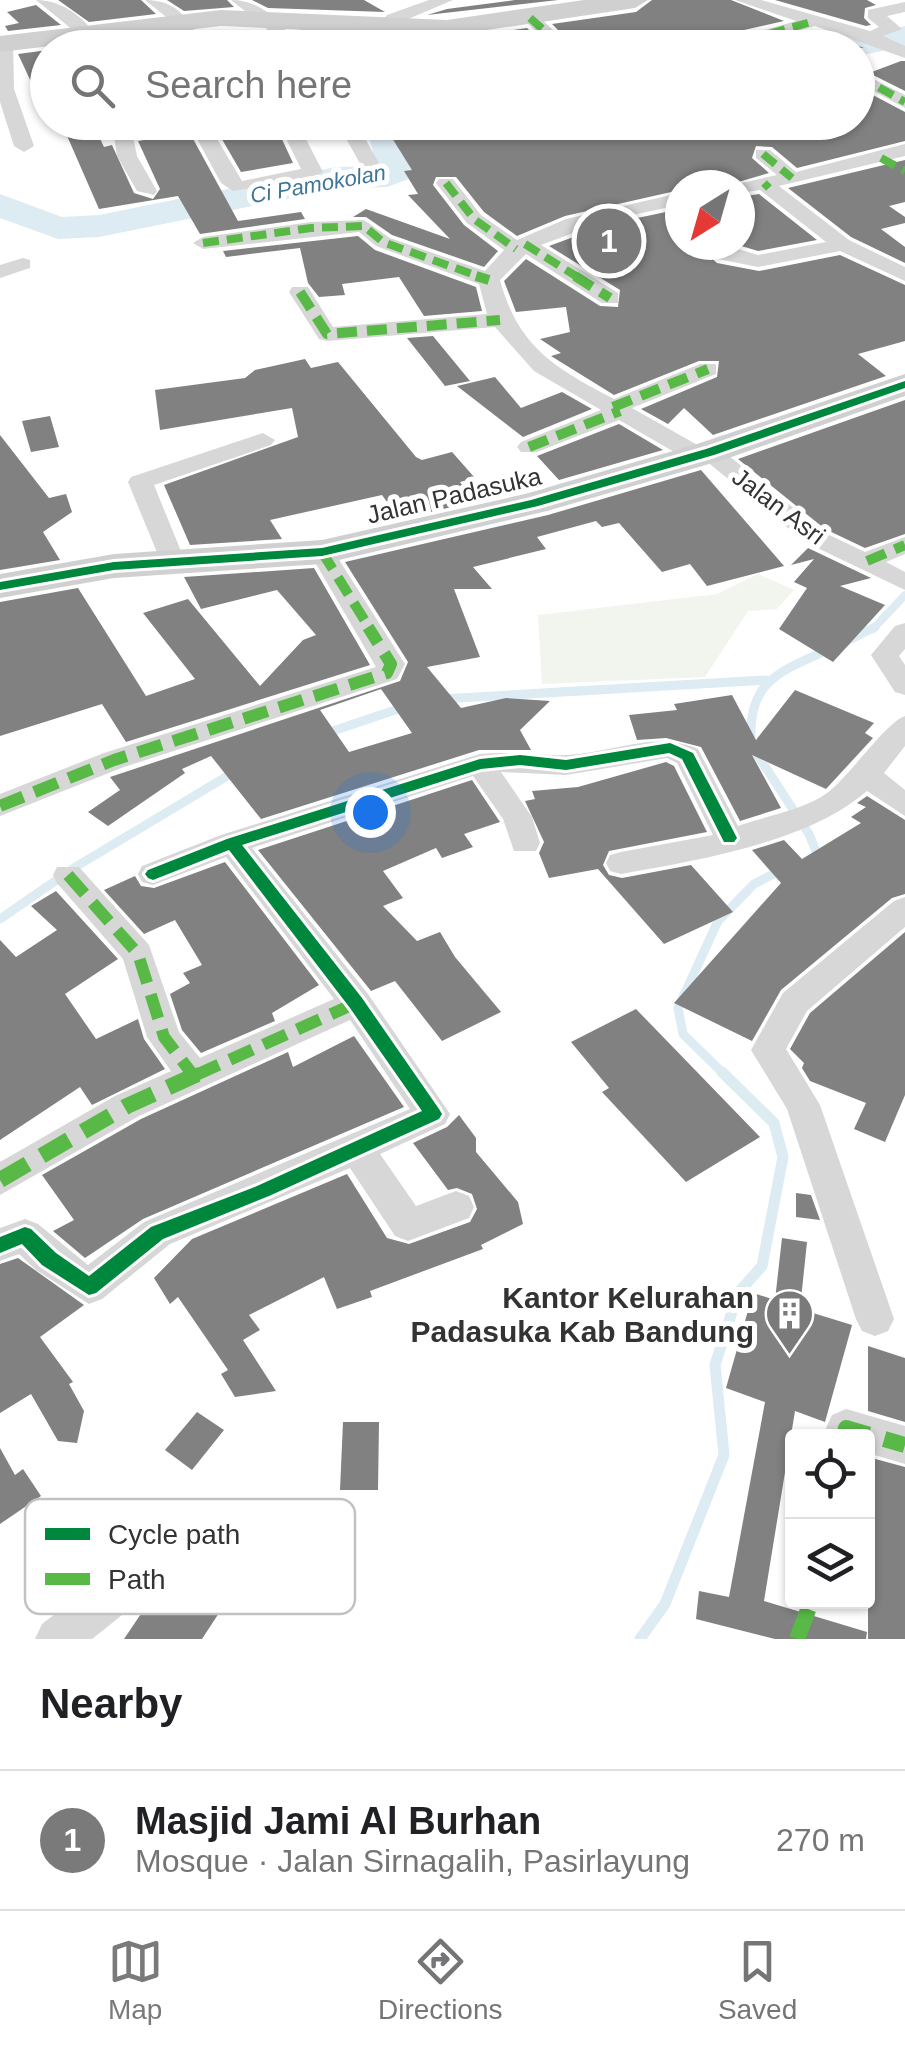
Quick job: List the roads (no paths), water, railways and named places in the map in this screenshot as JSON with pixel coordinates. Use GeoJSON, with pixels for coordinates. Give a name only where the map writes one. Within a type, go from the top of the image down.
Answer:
{"type":"FeatureCollection","features":[{"type":"Feature","properties":{"kind":"street"},"geometry":{"type":"LineString","coordinates":[[44,0],[78,30]]}},
{"type":"Feature","properties":{"kind":"street"},"geometry":{"type":"LineString","coordinates":[[153,0],[182,22],[186,30]]}},
{"type":"Feature","properties":{"kind":"street"},"geometry":{"type":"LineString","coordinates":[[240,0],[277,30]]}},
{"type":"Feature","properties":{"kind":"street"},"geometry":{"type":"LineString","coordinates":[[386,27],[394,19],[444,0]]}},
{"type":"Feature","properties":{"kind":"street"},"geometry":{"type":"LineString","coordinates":[[743,0],[846,30]]}},
{"type":"Feature","properties":{"kind":"street"},"geometry":{"type":"LineString","coordinates":[[361,30],[447,28],[623,1]]}},
{"type":"Feature","properties":{"kind":"street"},"geometry":{"type":"LineString","coordinates":[[875,33],[893,30],[874,14],[905,6]]}},
{"type":"Feature","properties":{"kind":"street"},"geometry":{"type":"LineString","coordinates":[[530,18],[544,30]]}},
{"type":"Feature","properties":{"kind":"street"},"geometry":{"type":"LineString","coordinates":[[783,30],[814,21]]}},
{"type":"Feature","properties":{"kind":"street"},"geometry":{"type":"LineString","coordinates":[[141,30],[182,22],[270,22],[294,30]]}},
{"type":"Feature","properties":{"kind":"street"},"geometry":{"type":"LineString","coordinates":[[875,40],[898,50]]}},
{"type":"Feature","properties":{"kind":"street"},"geometry":{"type":"LineString","coordinates":[[24,146],[7,128],[2,44],[30,43]]}},
{"type":"Feature","properties":{"kind":"street"},"geometry":{"type":"LineString","coordinates":[[875,85],[905,102]]}},
{"type":"Feature","properties":{"kind":"street"},"geometry":{"type":"LineString","coordinates":[[125,140],[127,156],[147,191]]}},
{"type":"Feature","properties":{"kind":"street"},"geometry":{"type":"LineString","coordinates":[[206,140],[232,184],[240,187],[313,172],[297,140]]}},
{"type":"Feature","properties":{"kind":"street"},"geometry":{"type":"LineString","coordinates":[[356,140],[370,165]]}},
{"type":"Feature","properties":{"kind":"street"},"geometry":{"type":"LineString","coordinates":[[755,184],[905,150]]}},
{"type":"Feature","properties":{"kind":"street"},"geometry":{"type":"LineString","coordinates":[[763,154],[792,178]]}},
{"type":"Feature","properties":{"kind":"street"},"geometry":{"type":"LineString","coordinates":[[881,158],[905,171]]}},
{"type":"Feature","properties":{"kind":"street"},"geometry":{"type":"LineString","coordinates":[[446,183],[474,219],[610,298]]}},
{"type":"Feature","properties":{"kind":"street"},"geometry":{"type":"LineString","coordinates":[[769,188],[842,244],[905,274]]}},
{"type":"Feature","properties":{"kind":"street"},"geometry":{"type":"LineString","coordinates":[[300,292],[327,334],[500,320],[489,280],[503,257],[521,246],[619,212],[665,210]]}},
{"type":"Feature","properties":{"kind":"street"},"geometry":{"type":"LineString","coordinates":[[203,243],[312,228],[364,226],[384,242],[489,280]]}},
{"type":"Feature","properties":{"kind":"street"},"geometry":{"type":"LineString","coordinates":[[743,260],[787,258],[842,244]]}},
{"type":"Feature","properties":{"kind":"street"},"geometry":{"type":"LineString","coordinates":[[0,272],[23,264]]}},
{"type":"Feature","properties":{"kind":"street","name":"Jalan Asri"},"geometry":{"type":"LineString","coordinates":[[500,320],[519,344],[553,372],[704,453],[814,537],[903,581]]}},
{"type":"Feature","properties":{"kind":"street"},"geometry":{"type":"LineString","coordinates":[[529,447],[708,369]]}},
{"type":"Feature","properties":{"kind":"street","name":"Jalan Padasuka"},"geometry":{"type":"LineString","coordinates":[[0,586],[172,561],[322,552],[534,503],[704,453],[905,384]]}},
{"type":"Feature","properties":{"kind":"street"},"geometry":{"type":"LineString","coordinates":[[172,561],[140,482],[263,440]]}},
{"type":"Feature","properties":{"kind":"street"},"geometry":{"type":"LineString","coordinates":[[867,561],[905,545]]}},
{"type":"Feature","properties":{"kind":"street"},"geometry":{"type":"LineString","coordinates":[[0,806],[114,760],[390,672],[391,664],[322,552]]}},
{"type":"Feature","properties":{"kind":"street"},"geometry":{"type":"LineString","coordinates":[[905,632],[885,655],[905,686]]}},
{"type":"Feature","properties":{"kind":"street"},"geometry":{"type":"LineString","coordinates":[[621,863],[715,846],[728,838],[818,810],[866,775],[905,726]]}},
{"type":"Feature","properties":{"kind":"street"},"geometry":{"type":"LineString","coordinates":[[153,874],[232,843],[480,764],[520,760],[566,765],[681,750],[688,756],[728,838]]}},
{"type":"Feature","properties":{"kind":"street"},"geometry":{"type":"LineString","coordinates":[[480,764],[517,817],[525,844]]}},
{"type":"Feature","properties":{"kind":"street"},"geometry":{"type":"LineString","coordinates":[[866,775],[905,806]]}},
{"type":"Feature","properties":{"kind":"street"},"geometry":{"type":"LineString","coordinates":[[0,1246],[25,1234],[49,1259],[90,1287],[157,1233],[358,1150],[433,1114],[356,1003],[232,843]]}},
{"type":"Feature","properties":{"kind":"street"},"geometry":{"type":"LineString","coordinates":[[68,875],[138,954],[164,1037],[196,1077]]}},
{"type":"Feature","properties":{"kind":"street"},"geometry":{"type":"LineString","coordinates":[[876,1318],[803,1105],[768,1050],[795,1002],[905,909]]}},
{"type":"Feature","properties":{"kind":"street"},"geometry":{"type":"LineString","coordinates":[[0,1180],[126,1106],[356,1003]]}},
{"type":"Feature","properties":{"kind":"street"},"geometry":{"type":"LineString","coordinates":[[358,1150],[408,1225],[456,1207]]}},
{"type":"Feature","properties":{"kind":"street"},"geometry":{"type":"LineString","coordinates":[[846,1428],[905,1444]]}},
{"type":"Feature","properties":{"kind":"street"},"geometry":{"type":"LineString","coordinates":[[57,1639],[89,1614]]}},
{"type":"Feature","properties":{"kind":"waterway","name":"Ci Pamokolan"},"geometry":{"type":"LineString","coordinates":[[875,43],[905,36]]}},
{"type":"Feature","properties":{"kind":"waterway","name":"Ci Pamokolan"},"geometry":{"type":"LineString","coordinates":[[0,205],[58,228],[99,226],[336,178],[387,176],[396,171],[387,140]]}},
{"type":"Feature","properties":{"kind":"waterway"},"geometry":{"type":"LineString","coordinates":[[875,627],[905,595]]}},
{"type":"Feature","properties":{"kind":"waterway"},"geometry":{"type":"LineString","coordinates":[[845,642],[875,627]]}},
{"type":"Feature","properties":{"kind":"waterway"},"geometry":{"type":"LineString","coordinates":[[751,737],[752,718],[762,690],[783,672],[827,650]]}},
{"type":"Feature","properties":{"kind":"waterway"},"geometry":{"type":"LineString","coordinates":[[442,699],[766,680]]}},
{"type":"Feature","properties":{"kind":"waterway"},"geometry":{"type":"LineString","coordinates":[[327,733],[407,706]]}},
{"type":"Feature","properties":{"kind":"waterway"},"geometry":{"type":"LineString","coordinates":[[755,751],[809,834],[818,856]]}},
{"type":"Feature","properties":{"kind":"waterway"},"geometry":{"type":"LineString","coordinates":[[0,919],[77,866],[234,772]]}},
{"type":"Feature","properties":{"kind":"waterway"},"geometry":{"type":"LineString","coordinates":[[725,1075],[683,1034],[678,1008],[718,921],[754,884],[781,870]]}},
{"type":"Feature","properties":{"kind":"waterway"},"geometry":{"type":"LineString","coordinates":[[640,1639],[665,1604],[724,1455],[715,1365],[738,1293],[762,1266],[783,1157],[774,1123],[722,1072]]}},
{"type":"Feature","properties":{"kind":"place","name":"Masjid Jami Al Burhan"},"geometry":{"type":"Point","coordinates":[609,241]}},
{"type":"Feature","properties":{"kind":"place","name":"Kantor Kelurahan Padasuka Kab Bandung"},"geometry":{"type":"Point","coordinates":[789,1356]}}]}
